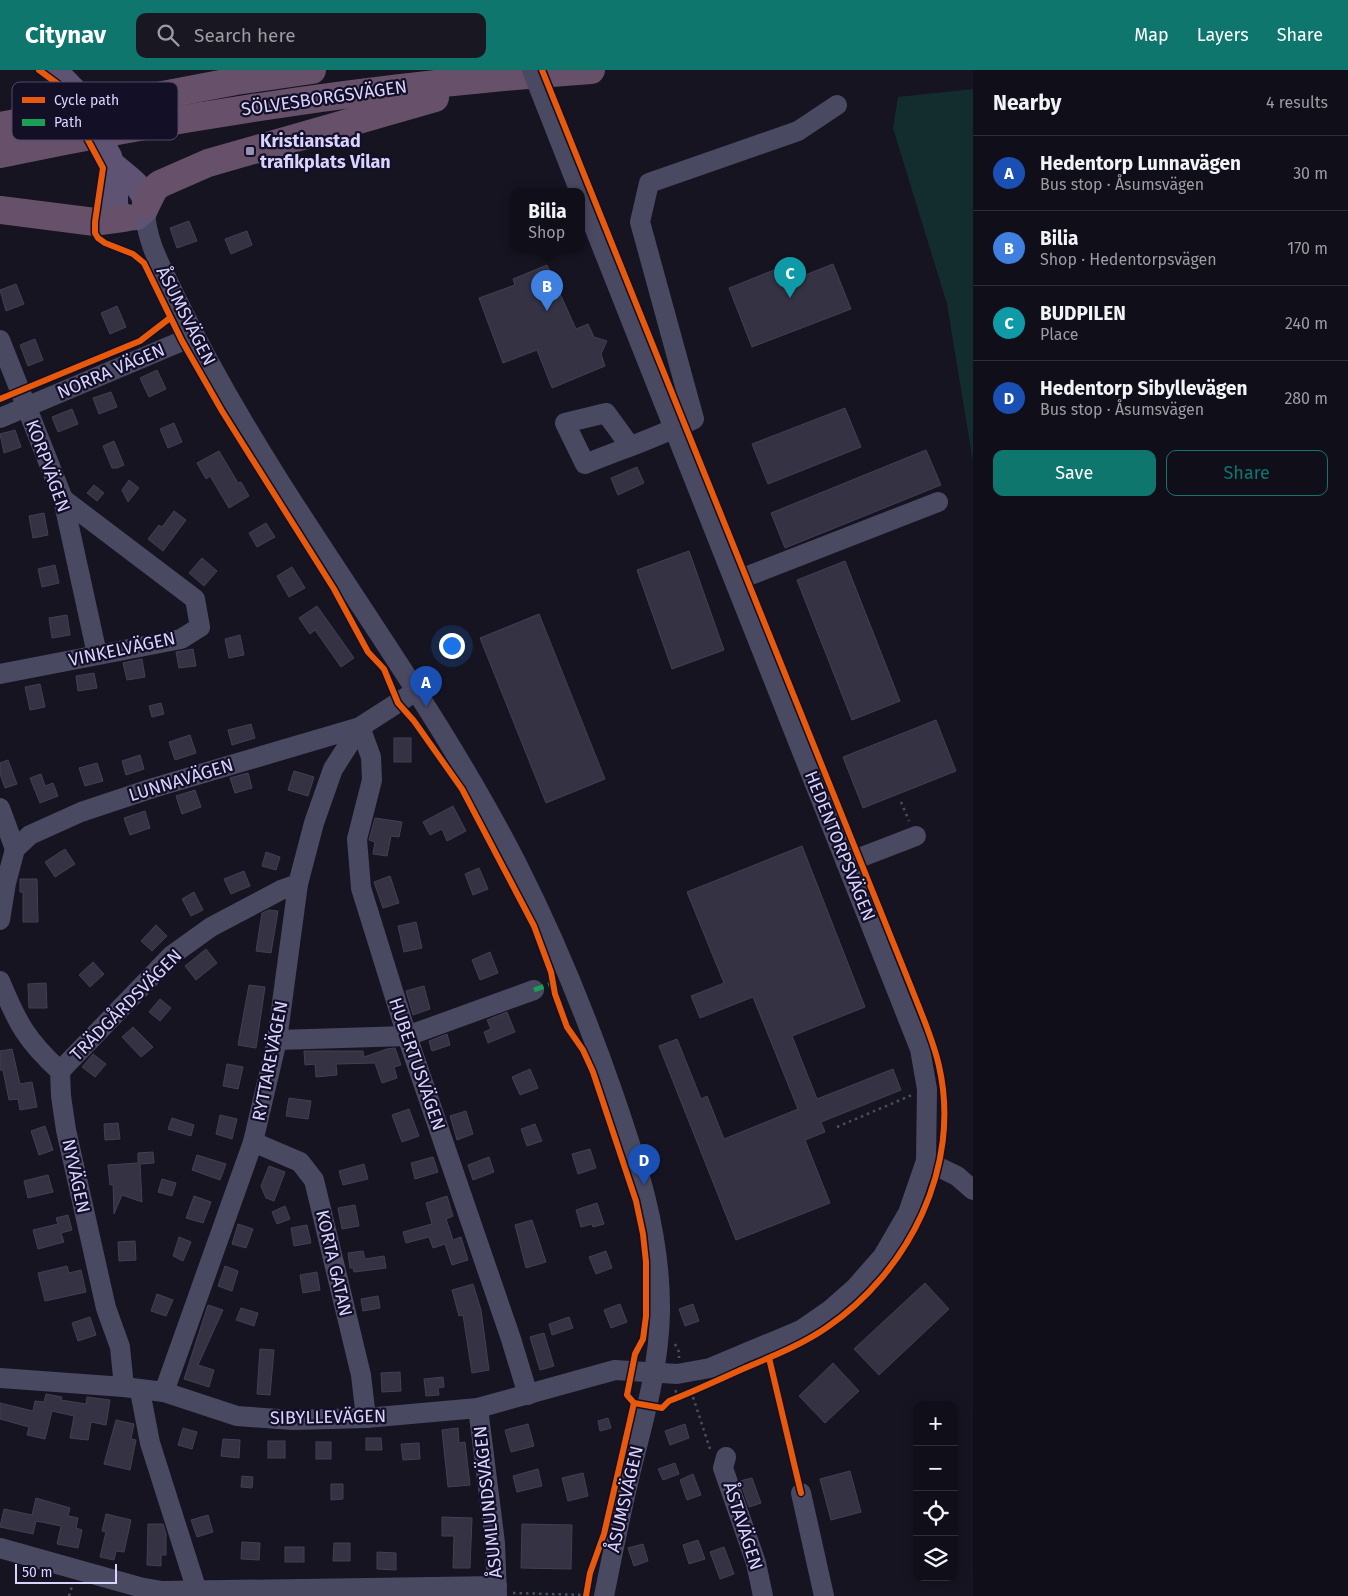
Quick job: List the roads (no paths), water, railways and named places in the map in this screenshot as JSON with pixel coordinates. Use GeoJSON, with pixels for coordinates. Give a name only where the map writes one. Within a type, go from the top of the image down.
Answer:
{"type":"FeatureCollection","features":[{"type":"Feature","properties":{"kind":"highway","name":"SÖLVESBORGSVÄGEN"},"geometry":{"type":"LineString","coordinates":[[178,92],[312,70]]}},
{"type":"Feature","properties":{"kind":"highway","name":"SÖLVESBORGSVÄGEN"},"geometry":{"type":"LineString","coordinates":[[178,120],[240,109],[521,73],[591,70]]}},
{"type":"Feature","properties":{"kind":"highway"},"geometry":{"type":"LineString","coordinates":[[0,210],[95,222],[136,213],[160,184],[208,163],[521,73]]}},
{"type":"Feature","properties":{"kind":"highway","name":"SÖLVESBORGSVÄGEN"},"geometry":{"type":"LineString","coordinates":[[0,154],[70,140]]}},
{"type":"Feature","properties":{"kind":"main road"},"geometry":{"type":"LineString","coordinates":[[100,140],[111,160],[144,192],[136,213]]}},
{"type":"Feature","properties":{"kind":"street","name":"HEDENTORPSVÄGEN"},"geometry":{"type":"LineString","coordinates":[[521,73],[578,188]]}},
{"type":"Feature","properties":{"kind":"street"},"geometry":{"type":"LineString","coordinates":[[630,446],[694,419],[640,222],[649,183],[798,131],[837,105]]}},
{"type":"Feature","properties":{"kind":"street","name":"HEDENTORPSVÄGEN"},"geometry":{"type":"LineString","coordinates":[[585,206],[920,1049],[927,1089],[926,1161],[908,1212],[897,1235],[871,1271],[830,1310],[800,1330],[710,1368],[677,1374],[655,1372]]}},
{"type":"Feature","properties":{"kind":"street","name":"ÅSUMSVÄGEN"},"geometry":{"type":"LineString","coordinates":[[136,213],[194,336],[264,457],[416,691],[489,812],[517,864],[542,916],[597,1049],[644,1185],[658,1258],[660,1311],[655,1372],[618,1523],[595,1595]]}},
{"type":"Feature","properties":{"kind":"street","name":"NORRA VÄGEN"},"geometry":{"type":"LineString","coordinates":[[0,418],[194,336]]}},
{"type":"Feature","properties":{"kind":"street","name":"KORPVÄGEN"},"geometry":{"type":"LineString","coordinates":[[0,340],[63,499],[97,654]]}},
{"type":"Feature","properties":{"kind":"street","name":"VINKELVÄGEN"},"geometry":{"type":"LineString","coordinates":[[0,674],[181,639],[200,627],[195,599],[63,499]]}},
{"type":"Feature","properties":{"kind":"street"},"geometry":{"type":"LineString","coordinates":[[734,581],[938,502]]}},
{"type":"Feature","properties":{"kind":"street","name":"LUNNAVÄGEN"},"geometry":{"type":"LineString","coordinates":[[15,849],[30,835],[81,812],[153,788],[360,727],[416,691]]}},
{"type":"Feature","properties":{"kind":"street","name":"RYTTAREVÄGEN"},"geometry":{"type":"LineString","coordinates":[[164,1392],[253,1142],[277,1040],[298,884],[314,823],[333,769],[360,727]]}},
{"type":"Feature","properties":{"kind":"street","name":"HUBERTUSVÄGEN"},"geometry":{"type":"LineString","coordinates":[[360,727],[371,757],[372,780],[357,839],[361,888],[407,1036],[511,1338],[528,1395]]}},
{"type":"Feature","properties":{"kind":"street"},"geometry":{"type":"LineString","coordinates":[[0,808],[15,849],[6,883],[0,920]]}},
{"type":"Feature","properties":{"kind":"street"},"geometry":{"type":"LineString","coordinates":[[846,863],[916,836]]}},
{"type":"Feature","properties":{"kind":"street","name":"TRÄDGÅRDSVÄGEN"},"geometry":{"type":"LineString","coordinates":[[60,1071],[172,954],[211,927],[280,890],[298,884]]}},
{"type":"Feature","properties":{"kind":"street"},"geometry":{"type":"LineString","coordinates":[[0,980],[15,1018],[36,1049],[60,1071]]}},
{"type":"Feature","properties":{"kind":"street"},"geometry":{"type":"LineString","coordinates":[[277,1040],[407,1036],[534,990]]}},
{"type":"Feature","properties":{"kind":"street","name":"NYVÄGEN"},"geometry":{"type":"LineString","coordinates":[[60,1071],[61,1096],[66,1130],[106,1308],[198,1591]]}},
{"type":"Feature","properties":{"kind":"street","name":"KORTA GATAN"},"geometry":{"type":"LineString","coordinates":[[253,1142],[300,1162],[314,1180],[361,1375],[366,1418]]}},
{"type":"Feature","properties":{"kind":"street"},"geometry":{"type":"LineString","coordinates":[[926,1161],[965,1175],[973,1190]]}},
{"type":"Feature","properties":{"kind":"street","name":"SIBYLLEVÄGEN"},"geometry":{"type":"LineString","coordinates":[[0,1378],[164,1392],[237,1416],[293,1420],[366,1418],[478,1408],[615,1370],[655,1372]]}},
{"type":"Feature","properties":{"kind":"street","name":"ÅSUMLUNDSVÄGEN"},"geometry":{"type":"LineString","coordinates":[[478,1408],[495,1543],[497,1591]]}},
{"type":"Feature","properties":{"kind":"street","name":"ÅSTAVÄGEN"},"geometry":{"type":"LineString","coordinates":[[726,1457],[724,1468],[756,1563],[763,1596]]}},
{"type":"Feature","properties":{"kind":"street"},"geometry":{"type":"LineString","coordinates":[[801,1494],[824,1596]]}},
{"type":"Feature","properties":{"kind":"street"},"geometry":{"type":"LineString","coordinates":[[0,1548],[139,1587],[162,1591],[497,1591]]}},
{"type":"Feature","properties":{"kind":"place","name":"Kristianstad trafikplats Vilan"},"geometry":{"type":"Point","coordinates":[250,151]}},
{"type":"Feature","properties":{"kind":"place","name":"BUDPILEN"},"geometry":{"type":"Point","coordinates":[790,298]}},
{"type":"Feature","properties":{"kind":"place","name":"Bilia"},"geometry":{"type":"Point","coordinates":[547,311]}},
{"type":"Feature","properties":{"kind":"place","name":"Hedentorp Lunnavägen"},"geometry":{"type":"Point","coordinates":[426,707]}},
{"type":"Feature","properties":{"kind":"place","name":"Hedentorp Sibyllevägen"},"geometry":{"type":"Point","coordinates":[644,1185]}}]}
